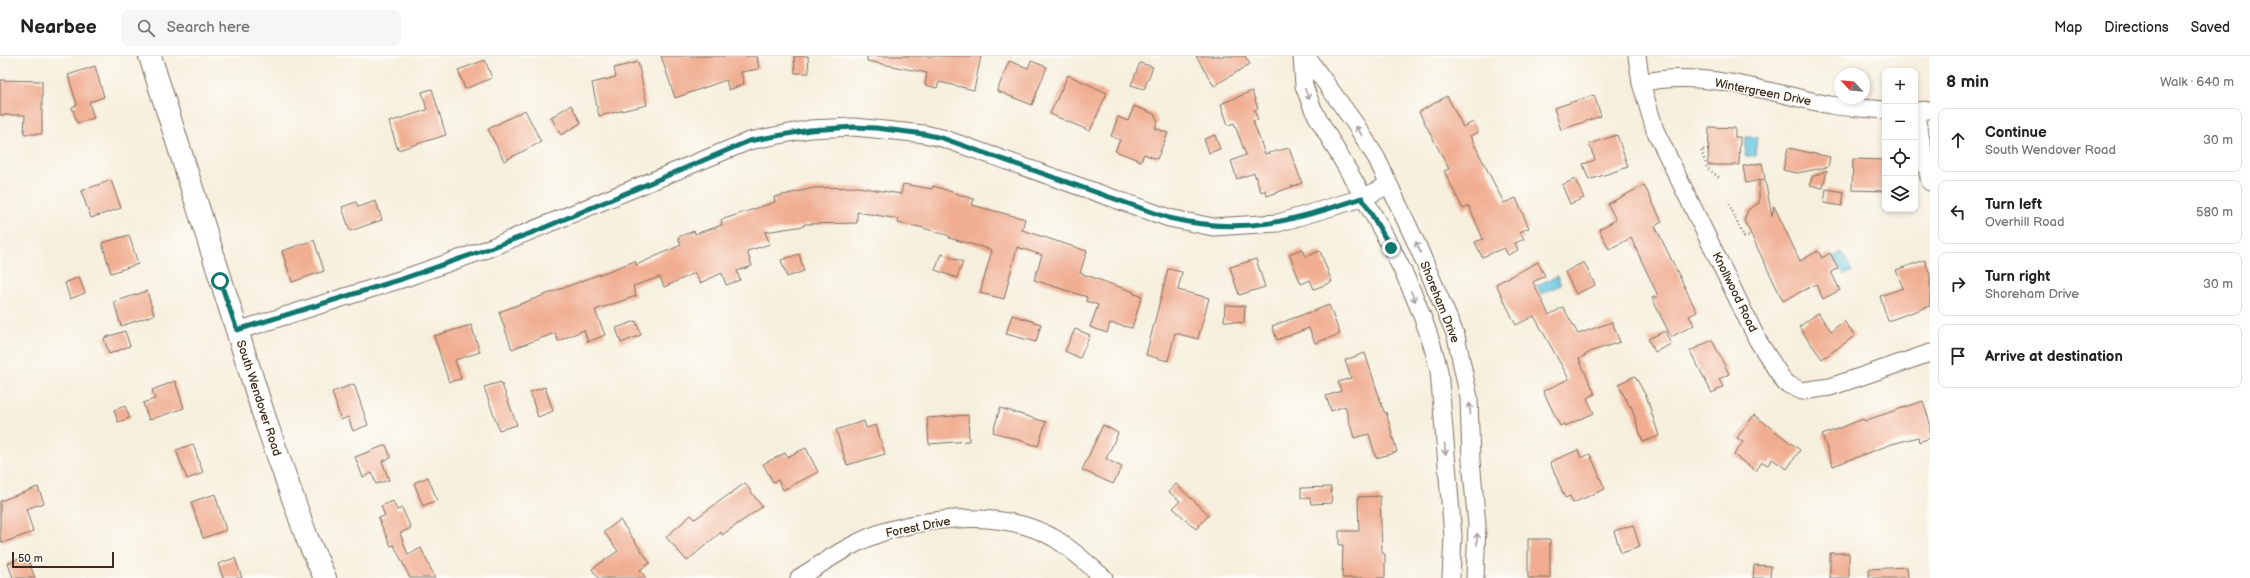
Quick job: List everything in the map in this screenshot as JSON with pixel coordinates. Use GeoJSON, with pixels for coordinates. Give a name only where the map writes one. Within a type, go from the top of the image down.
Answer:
{"type":"FeatureCollection","features":[{"type":"Feature","properties":{"kind":"main road","name":"South Wendover Road"},"geometry":{"type":"LineString","coordinates":[[150,56],[288,485],[307,538],[325,578]]}},
{"type":"Feature","properties":{"kind":"street","name":"Shoreham Drive"},"geometry":{"type":"LineString","coordinates":[[1302,56],[1304,86],[1313,109],[1404,275],[1428,332],[1439,371],[1453,536],[1451,578]]}},
{"type":"Feature","properties":{"kind":"street","name":"Shoreham Drive"},"geometry":{"type":"LineString","coordinates":[[1306,56],[1359,130],[1389,185],[1456,336],[1470,398],[1471,460],[1477,525],[1475,578]]}},
{"type":"Feature","properties":{"kind":"street","name":"Knollwood Road"},"geometry":{"type":"LineString","coordinates":[[1637,56],[1641,83],[1653,124],[1668,158],[1721,262],[1758,341],[1779,377],[1785,384],[1802,391],[1830,387],[1930,353]]}},
{"type":"Feature","properties":{"kind":"street","name":"Wintergreen Drive"},"geometry":{"type":"LineString","coordinates":[[1641,83],[1660,78],[1677,78],[1730,84],[1832,105],[1882,110]]}},
{"type":"Feature","properties":{"kind":"street"},"geometry":{"type":"LineString","coordinates":[[1918,111],[1930,110]]}},
{"type":"Feature","properties":{"kind":"street"},"geometry":{"type":"LineString","coordinates":[[1918,125],[1930,182]]}},
{"type":"Feature","properties":{"kind":"street"},"geometry":{"type":"LineString","coordinates":[[237,330],[402,279],[534,232],[749,141],[810,130],[854,127],[936,137],[1169,218],[1213,227],[1278,223],[1362,198],[1389,185]]}},
{"type":"Feature","properties":{"kind":"street","name":"Forest Drive"},"geometry":{"type":"LineString","coordinates":[[798,578],[822,563],[874,536],[890,530],[935,521],[955,520],[986,520],[1029,528],[1053,538],[1077,554],[1104,578]]}},
{"type":"Feature","properties":{"kind":"path"},"geometry":{"type":"LineString","coordinates":[[1708,149],[1701,150],[1703,162],[1720,178]]}},
{"type":"Feature","properties":{"kind":"path"},"geometry":{"type":"LineString","coordinates":[[1729,204],[1744,237],[1751,236]]}},
{"type":"Feature","properties":{"kind":"water"},"geometry":{"type":"Polygon","coordinates":[[[1746,137],[1757,137],[1755,156],[1745,156],[1746,137]]]}},
{"type":"Feature","properties":{"kind":"water"},"geometry":{"type":"Polygon","coordinates":[[[1842,252],[1852,271],[1844,275],[1834,256],[1842,252]]]}},
{"type":"Feature","properties":{"kind":"water"},"geometry":{"type":"Polygon","coordinates":[[[1557,276],[1561,285],[1541,294],[1537,285],[1557,276]]]}},
{"type":"Feature","properties":{"kind":"building"},"geometry":{"type":"Polygon","coordinates":[[[661,56],[757,56],[759,69],[741,72],[744,84],[729,90],[726,80],[675,98],[661,56]]]}},
{"type":"Feature","properties":{"kind":"building"},"geometry":{"type":"Polygon","coordinates":[[[794,56],[808,56],[809,73],[795,73],[794,56]]]}},
{"type":"Feature","properties":{"kind":"building"},"geometry":{"type":"Polygon","coordinates":[[[867,56],[981,56],[974,90],[939,82],[937,88],[925,85],[927,73],[867,61],[867,56]]]}},
{"type":"Feature","properties":{"kind":"building"},"geometry":{"type":"Polygon","coordinates":[[[1196,56],[1245,56],[1250,64],[1214,86],[1196,56]]]}},
{"type":"Feature","properties":{"kind":"building"},"geometry":{"type":"Polygon","coordinates":[[[485,60],[492,78],[465,89],[458,70],[485,60]]]}},
{"type":"Feature","properties":{"kind":"building"},"geometry":{"type":"Polygon","coordinates":[[[1009,61],[1028,68],[1031,61],[1047,67],[1032,105],[997,91],[1009,61]]]}},
{"type":"Feature","properties":{"kind":"building"},"geometry":{"type":"Polygon","coordinates":[[[638,62],[647,105],[599,116],[592,83],[616,77],[614,68],[638,62]]]}},
{"type":"Feature","properties":{"kind":"building"},"geometry":{"type":"Polygon","coordinates":[[[1140,63],[1153,67],[1144,89],[1131,85],[1140,63]]]}},
{"type":"Feature","properties":{"kind":"building"},"geometry":{"type":"Polygon","coordinates":[[[95,66],[104,97],[89,102],[94,118],[77,123],[72,107],[77,105],[68,75],[95,66]]]}},
{"type":"Feature","properties":{"kind":"building"},"geometry":{"type":"Polygon","coordinates":[[[1068,75],[1107,93],[1090,131],[1050,114],[1068,75]]]}},
{"type":"Feature","properties":{"kind":"building"},"geometry":{"type":"Polygon","coordinates":[[[0,80],[42,81],[42,134],[24,134],[25,115],[0,115],[0,80]]]}},
{"type":"Feature","properties":{"kind":"building"},"geometry":{"type":"Polygon","coordinates":[[[432,89],[446,135],[398,150],[389,122],[427,110],[422,92],[432,89]]]}},
{"type":"Feature","properties":{"kind":"building"},"geometry":{"type":"Polygon","coordinates":[[[1252,91],[1258,109],[1254,110],[1258,120],[1253,121],[1265,154],[1289,148],[1302,183],[1267,196],[1265,190],[1261,192],[1254,173],[1237,179],[1231,161],[1246,155],[1234,123],[1228,125],[1221,104],[1252,91]]]}},
{"type":"Feature","properties":{"kind":"building"},"geometry":{"type":"Polygon","coordinates":[[[1594,95],[1601,116],[1561,130],[1554,108],[1594,95]]]}},
{"type":"Feature","properties":{"kind":"building"},"geometry":{"type":"Polygon","coordinates":[[[1447,96],[1463,127],[1473,122],[1478,132],[1470,136],[1504,203],[1516,198],[1529,228],[1520,232],[1524,239],[1515,243],[1518,250],[1508,255],[1504,248],[1482,257],[1475,242],[1483,239],[1469,206],[1463,209],[1444,171],[1449,169],[1419,112],[1447,96]]]}},
{"type":"Feature","properties":{"kind":"building"},"geometry":{"type":"Polygon","coordinates":[[[571,105],[581,123],[561,135],[551,117],[571,105]]]}},
{"type":"Feature","properties":{"kind":"building"},"geometry":{"type":"Polygon","coordinates":[[[1134,106],[1154,114],[1158,121],[1155,128],[1168,133],[1157,159],[1144,154],[1141,161],[1115,151],[1120,140],[1111,136],[1118,117],[1128,121],[1134,106]]]}},
{"type":"Feature","properties":{"kind":"building"},"geometry":{"type":"Polygon","coordinates":[[[525,110],[541,142],[504,161],[488,129],[525,110]]]}},
{"type":"Feature","properties":{"kind":"building"},"geometry":{"type":"Polygon","coordinates":[[[1709,127],[1735,128],[1735,137],[1740,137],[1739,165],[1708,165],[1709,127]]]}},
{"type":"Feature","properties":{"kind":"building"},"geometry":{"type":"Polygon","coordinates":[[[1215,135],[1220,149],[1209,153],[1204,139],[1215,135]]]}},
{"type":"Feature","properties":{"kind":"building"},"geometry":{"type":"Polygon","coordinates":[[[1617,135],[1628,167],[1589,180],[1583,164],[1595,160],[1589,144],[1617,135]]]}},
{"type":"Feature","properties":{"kind":"building"},"geometry":{"type":"Polygon","coordinates":[[[1788,148],[1830,157],[1828,167],[1797,173],[1783,170],[1788,148]]]}},
{"type":"Feature","properties":{"kind":"building"},"geometry":{"type":"Polygon","coordinates":[[[1853,159],[1882,160],[1882,191],[1852,190],[1853,159]]]}},
{"type":"Feature","properties":{"kind":"building"},"geometry":{"type":"Polygon","coordinates":[[[1762,163],[1765,179],[1746,183],[1743,166],[1762,163]]]}},
{"type":"Feature","properties":{"kind":"building"},"geometry":{"type":"Polygon","coordinates":[[[1827,170],[1823,188],[1810,185],[1812,177],[1827,170]]]}},
{"type":"Feature","properties":{"kind":"building"},"geometry":{"type":"Polygon","coordinates":[[[1575,179],[1584,198],[1570,204],[1562,185],[1575,179]]]}},
{"type":"Feature","properties":{"kind":"building"},"geometry":{"type":"Polygon","coordinates":[[[111,180],[121,208],[91,218],[81,191],[111,180]]]}},
{"type":"Feature","properties":{"kind":"building"},"geometry":{"type":"Polygon","coordinates":[[[1765,180],[1772,216],[1774,206],[1800,261],[1818,251],[1822,258],[1830,253],[1838,268],[1831,272],[1840,290],[1823,299],[1816,284],[1783,301],[1744,220],[1748,210],[1759,203],[1759,181],[1765,180]]]}},
{"type":"Feature","properties":{"kind":"building"},"geometry":{"type":"Polygon","coordinates":[[[903,184],[932,189],[933,186],[974,199],[972,205],[1025,219],[1022,230],[1087,251],[1080,273],[1142,296],[1132,328],[1110,323],[1107,333],[1090,327],[1098,305],[1086,301],[1087,297],[1034,280],[1042,255],[1017,247],[1004,299],[980,293],[992,250],[949,238],[950,236],[920,227],[898,223],[899,219],[857,212],[857,223],[804,224],[804,226],[765,232],[770,244],[747,251],[752,266],[737,271],[740,280],[726,285],[722,273],[700,283],[695,273],[664,287],[660,277],[633,286],[636,296],[595,310],[605,335],[588,342],[584,330],[558,341],[555,333],[512,349],[499,312],[635,261],[636,265],[681,245],[678,237],[694,231],[695,234],[722,225],[721,220],[775,202],[774,197],[814,188],[858,187],[901,194],[903,184]]]}},
{"type":"Feature","properties":{"kind":"building"},"geometry":{"type":"Polygon","coordinates":[[[1644,185],[1662,222],[1655,226],[1697,312],[1689,316],[1694,325],[1671,337],[1652,298],[1658,296],[1631,238],[1609,249],[1599,229],[1616,220],[1608,204],[1644,185]]]}},
{"type":"Feature","properties":{"kind":"building"},"geometry":{"type":"Polygon","coordinates":[[[1826,189],[1844,192],[1842,206],[1824,203],[1826,189]]]}},
{"type":"Feature","properties":{"kind":"building"},"geometry":{"type":"Polygon","coordinates":[[[376,201],[382,220],[350,231],[342,207],[356,202],[358,207],[376,201]]]}},
{"type":"Feature","properties":{"kind":"building"},"geometry":{"type":"Polygon","coordinates":[[[129,235],[138,264],[111,273],[102,243],[129,235]]]}},
{"type":"Feature","properties":{"kind":"building"},"geometry":{"type":"Polygon","coordinates":[[[314,240],[324,271],[292,282],[282,251],[314,240]]]}},
{"type":"Feature","properties":{"kind":"building"},"geometry":{"type":"Polygon","coordinates":[[[1302,249],[1305,257],[1320,251],[1332,282],[1314,289],[1310,280],[1301,284],[1289,254],[1302,249]]]}},
{"type":"Feature","properties":{"kind":"building"},"geometry":{"type":"Polygon","coordinates":[[[799,254],[804,271],[787,277],[781,260],[799,254]]]}},
{"type":"Feature","properties":{"kind":"building"},"geometry":{"type":"Polygon","coordinates":[[[942,254],[963,262],[957,278],[935,270],[942,254]]]}},
{"type":"Feature","properties":{"kind":"building"},"geometry":{"type":"Polygon","coordinates":[[[1256,259],[1265,287],[1239,295],[1230,267],[1256,259]]]}},
{"type":"Feature","properties":{"kind":"building"},"geometry":{"type":"Polygon","coordinates":[[[1925,260],[1930,275],[1930,306],[1888,321],[1880,296],[1903,288],[1896,270],[1925,260]]]}},
{"type":"Feature","properties":{"kind":"building"},"geometry":{"type":"Polygon","coordinates":[[[1538,262],[1545,276],[1533,282],[1549,315],[1563,307],[1578,334],[1612,322],[1620,342],[1592,351],[1579,359],[1595,394],[1587,398],[1594,413],[1565,426],[1564,424],[1560,426],[1543,391],[1569,379],[1534,316],[1516,325],[1496,284],[1538,262]]]}},
{"type":"Feature","properties":{"kind":"building"},"geometry":{"type":"Polygon","coordinates":[[[1584,262],[1595,285],[1576,294],[1565,272],[1584,262]]]}},
{"type":"Feature","properties":{"kind":"building"},"geometry":{"type":"Polygon","coordinates":[[[1168,269],[1182,272],[1178,290],[1209,298],[1198,339],[1175,333],[1168,361],[1146,355],[1168,269]]]}},
{"type":"Feature","properties":{"kind":"building"},"geometry":{"type":"Polygon","coordinates":[[[79,277],[85,293],[70,299],[65,283],[79,277]]]}},
{"type":"Feature","properties":{"kind":"building"},"geometry":{"type":"Polygon","coordinates":[[[147,291],[154,315],[121,326],[114,302],[147,291]]]}},
{"type":"Feature","properties":{"kind":"building"},"geometry":{"type":"Polygon","coordinates":[[[1225,305],[1245,306],[1244,323],[1224,321],[1225,305]]]}},
{"type":"Feature","properties":{"kind":"building"},"geometry":{"type":"Polygon","coordinates":[[[1329,305],[1340,334],[1315,343],[1309,328],[1277,340],[1272,326],[1329,305]]]}},
{"type":"Feature","properties":{"kind":"building"},"geometry":{"type":"Polygon","coordinates":[[[1818,313],[1831,331],[1844,321],[1855,336],[1822,359],[1799,327],[1818,313]]]}},
{"type":"Feature","properties":{"kind":"building"},"geometry":{"type":"Polygon","coordinates":[[[1012,315],[1041,324],[1036,342],[1006,334],[1012,315]]]}},
{"type":"Feature","properties":{"kind":"building"},"geometry":{"type":"Polygon","coordinates":[[[636,321],[641,335],[621,343],[616,328],[636,321]]]}},
{"type":"Feature","properties":{"kind":"building"},"geometry":{"type":"Polygon","coordinates":[[[471,325],[480,352],[455,360],[461,379],[449,382],[434,336],[471,325]]]}},
{"type":"Feature","properties":{"kind":"building"},"geometry":{"type":"Polygon","coordinates":[[[1075,329],[1090,335],[1080,358],[1065,351],[1075,329]]]}},
{"type":"Feature","properties":{"kind":"building"},"geometry":{"type":"Polygon","coordinates":[[[125,331],[130,346],[109,354],[104,338],[125,331]]]}},
{"type":"Feature","properties":{"kind":"building"},"geometry":{"type":"Polygon","coordinates":[[[1665,331],[1671,344],[1655,352],[1648,339],[1665,331]]]}},
{"type":"Feature","properties":{"kind":"building"},"geometry":{"type":"Polygon","coordinates":[[[1712,340],[1729,374],[1719,379],[1723,387],[1712,393],[1690,351],[1712,340]]]}},
{"type":"Feature","properties":{"kind":"building"},"geometry":{"type":"Polygon","coordinates":[[[1365,353],[1384,412],[1386,412],[1397,452],[1376,458],[1369,434],[1354,438],[1345,406],[1331,411],[1326,396],[1341,391],[1338,382],[1351,378],[1345,360],[1365,353]]]}},
{"type":"Feature","properties":{"kind":"building"},"geometry":{"type":"Polygon","coordinates":[[[1635,376],[1647,398],[1659,436],[1643,442],[1631,406],[1630,407],[1618,384],[1635,376]]]}},
{"type":"Feature","properties":{"kind":"building"},"geometry":{"type":"Polygon","coordinates":[[[175,381],[184,408],[149,420],[143,403],[155,399],[152,390],[175,381]]]}},
{"type":"Feature","properties":{"kind":"building"},"geometry":{"type":"Polygon","coordinates":[[[501,382],[517,425],[499,430],[484,387],[501,382]]]}},
{"type":"Feature","properties":{"kind":"building"},"geometry":{"type":"Polygon","coordinates":[[[354,384],[368,425],[353,431],[348,417],[341,420],[332,392],[354,384]]]}},
{"type":"Feature","properties":{"kind":"building"},"geometry":{"type":"Polygon","coordinates":[[[545,387],[553,411],[538,417],[530,392],[545,387]]]}},
{"type":"Feature","properties":{"kind":"building"},"geometry":{"type":"Polygon","coordinates":[[[1923,401],[1930,423],[1930,438],[1919,442],[1918,437],[1892,444],[1833,466],[1822,435],[1863,419],[1864,421],[1923,401]]]}},
{"type":"Feature","properties":{"kind":"building"},"geometry":{"type":"Polygon","coordinates":[[[125,406],[130,418],[118,422],[114,410],[125,406]]]}},
{"type":"Feature","properties":{"kind":"building"},"geometry":{"type":"Polygon","coordinates":[[[1000,408],[1046,422],[1038,446],[993,432],[1000,408]]]}},
{"type":"Feature","properties":{"kind":"building"},"geometry":{"type":"Polygon","coordinates":[[[968,415],[969,441],[929,444],[927,418],[968,415]]]}},
{"type":"Feature","properties":{"kind":"building"},"geometry":{"type":"Polygon","coordinates":[[[1754,415],[1800,450],[1787,469],[1772,459],[1768,465],[1762,462],[1756,471],[1734,455],[1743,442],[1737,438],[1754,415]]]}},
{"type":"Feature","properties":{"kind":"building"},"geometry":{"type":"Polygon","coordinates":[[[864,421],[866,428],[876,425],[885,454],[847,465],[836,430],[864,421]]]}},
{"type":"Feature","properties":{"kind":"building"},"geometry":{"type":"Polygon","coordinates":[[[1103,425],[1118,433],[1106,459],[1122,467],[1113,484],[1082,470],[1103,425]]]}},
{"type":"Feature","properties":{"kind":"building"},"geometry":{"type":"Polygon","coordinates":[[[193,444],[203,473],[187,479],[176,450],[193,444]]]}},
{"type":"Feature","properties":{"kind":"building"},"geometry":{"type":"Polygon","coordinates":[[[386,445],[391,458],[382,461],[389,480],[376,484],[372,473],[363,477],[355,457],[386,445]]]}},
{"type":"Feature","properties":{"kind":"building"},"geometry":{"type":"Polygon","coordinates":[[[806,448],[818,472],[783,490],[778,480],[773,482],[763,464],[785,453],[787,457],[806,448]]]}},
{"type":"Feature","properties":{"kind":"building"},"geometry":{"type":"Polygon","coordinates":[[[1578,450],[1581,458],[1590,454],[1605,489],[1573,503],[1570,496],[1565,498],[1550,462],[1578,450]]]}},
{"type":"Feature","properties":{"kind":"building"},"geometry":{"type":"Polygon","coordinates":[[[428,477],[437,500],[423,506],[414,483],[428,477]]]}},
{"type":"Feature","properties":{"kind":"building"},"geometry":{"type":"Polygon","coordinates":[[[745,483],[762,507],[722,535],[721,532],[687,561],[666,537],[691,515],[695,519],[745,483]]]}},
{"type":"Feature","properties":{"kind":"building"},"geometry":{"type":"Polygon","coordinates":[[[1176,484],[1209,515],[1196,529],[1173,508],[1180,501],[1169,492],[1176,484]]]}},
{"type":"Feature","properties":{"kind":"building"},"geometry":{"type":"Polygon","coordinates":[[[38,487],[44,503],[26,509],[33,532],[2,543],[0,537],[0,501],[38,487]]]}},
{"type":"Feature","properties":{"kind":"building"},"geometry":{"type":"Polygon","coordinates":[[[1331,487],[1332,503],[1311,504],[1310,498],[1301,498],[1301,488],[1331,487]]]}},
{"type":"Feature","properties":{"kind":"building"},"geometry":{"type":"Polygon","coordinates":[[[215,494],[226,530],[203,538],[191,502],[215,494]]]}},
{"type":"Feature","properties":{"kind":"building"},"geometry":{"type":"Polygon","coordinates":[[[1380,496],[1382,553],[1385,554],[1385,578],[1342,578],[1343,545],[1339,545],[1339,531],[1359,531],[1358,497],[1380,496]]]}},
{"type":"Feature","properties":{"kind":"building"},"geometry":{"type":"Polygon","coordinates":[[[393,501],[397,510],[402,508],[411,528],[400,533],[408,555],[421,548],[435,578],[410,578],[394,545],[391,546],[378,518],[385,516],[381,506],[393,501]]]}},
{"type":"Feature","properties":{"kind":"building"},"geometry":{"type":"Polygon","coordinates":[[[620,520],[650,563],[640,570],[646,578],[598,578],[592,569],[618,551],[604,532],[620,520]]]}},
{"type":"Feature","properties":{"kind":"building"},"geometry":{"type":"Polygon","coordinates":[[[1633,525],[1640,547],[1621,553],[1614,531],[1633,525]]]}},
{"type":"Feature","properties":{"kind":"building"},"geometry":{"type":"Polygon","coordinates":[[[1528,539],[1550,539],[1550,578],[1528,578],[1528,539]]]}},
{"type":"Feature","properties":{"kind":"building"},"geometry":{"type":"Polygon","coordinates":[[[1830,553],[1849,553],[1849,578],[1830,578],[1830,553]]]}},
{"type":"Feature","properties":{"kind":"building"},"geometry":{"type":"Polygon","coordinates":[[[27,556],[35,578],[13,578],[8,563],[27,556]]]}},
{"type":"Feature","properties":{"kind":"building"},"geometry":{"type":"Polygon","coordinates":[[[235,558],[242,578],[223,578],[218,564],[235,558]]]}},
{"type":"Feature","properties":{"kind":"building"},"geometry":{"type":"Polygon","coordinates":[[[1754,565],[1771,566],[1770,578],[1753,578],[1754,565]]]}},
{"type":"Feature","properties":{"kind":"building"},"geometry":{"type":"Polygon","coordinates":[[[1907,567],[1908,578],[1869,578],[1869,569],[1907,567]]]}},
{"type":"Feature","properties":{"kind":"route"},"geometry":{"type":"LineString","coordinates":[[220,281],[237,330],[402,279],[534,232],[749,141],[810,130],[847,127],[876,128],[924,134],[942,138],[1169,218],[1197,225],[1231,227],[1278,223],[1330,209],[1362,198],[1391,248]]}}]}
